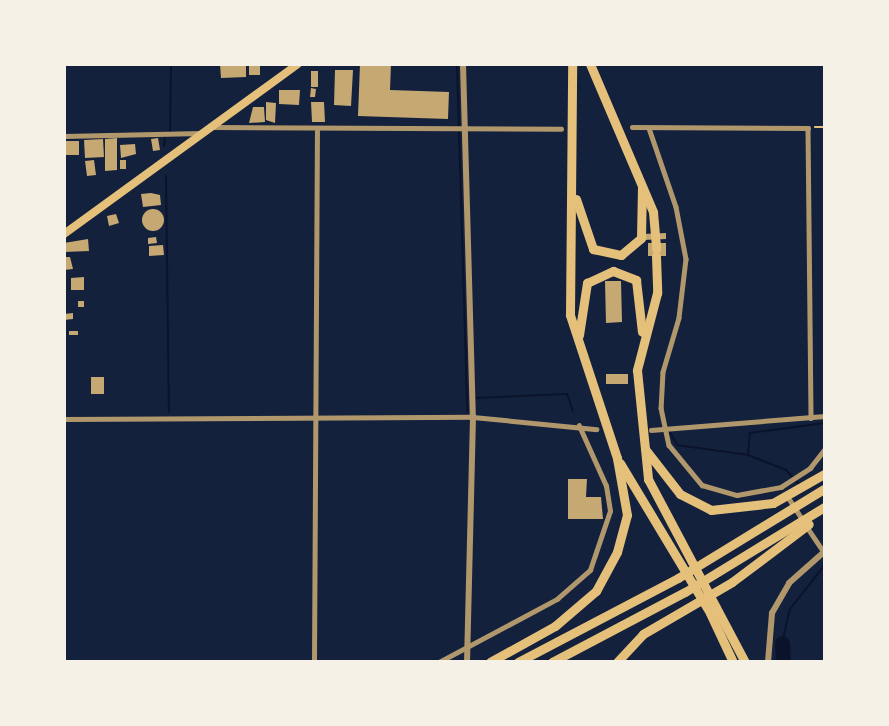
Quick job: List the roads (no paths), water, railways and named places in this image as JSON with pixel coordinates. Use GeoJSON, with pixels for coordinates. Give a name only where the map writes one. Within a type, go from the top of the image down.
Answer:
{"type":"FeatureCollection","features":[{"type":"Feature","properties":{"kind":"highway"},"geometry":{"type":"LineString","coordinates":[[490,662],[555,627],[608,575],[627,515],[616,458],[570,315],[573,188],[572,64]]}},
{"type":"Feature","properties":{"kind":"highway"},"geometry":{"type":"LineString","coordinates":[[590,64],[653,212],[657,293],[642,342],[637,370],[642,444],[651,486],[745,662]]}},
{"type":"Feature","properties":{"kind":"highway"},"geometry":{"type":"LineString","coordinates":[[573,188],[589,244],[605,255],[621,255],[641,238],[642,182]]}},
{"type":"Feature","properties":{"kind":"highway"},"geometry":{"type":"LineString","coordinates":[[578,343],[587,283],[613,271],[636,280],[642,342]]}},
{"type":"Feature","properties":{"kind":"highway"},"geometry":{"type":"LineString","coordinates":[[642,444],[660,475],[699,508],[734,510],[773,503],[825,474]]}},
{"type":"Feature","properties":{"kind":"highway"},"geometry":{"type":"LineString","coordinates":[[616,458],[705,603],[733,662]]}},
{"type":"Feature","properties":{"kind":"highway"},"geometry":{"type":"LineString","coordinates":[[518,662],[678,578],[825,489]]}},
{"type":"Feature","properties":{"kind":"highway"},"geometry":{"type":"LineString","coordinates":[[617,662],[643,634],[732,582],[825,507]]}},
{"type":"Feature","properties":{"kind":"highway"},"geometry":{"type":"LineString","coordinates":[[552,662],[685,592],[825,512]]}},
{"type":"Feature","properties":{"kind":"main road"},"geometry":{"type":"LineString","coordinates":[[64,234],[297,64]]}},
{"type":"Feature","properties":{"kind":"street"},"geometry":{"type":"LineString","coordinates":[[463,64],[467,133],[473,398],[467,662]]}},
{"type":"Feature","properties":{"kind":"street"},"geometry":{"type":"LineString","coordinates":[[212,127],[467,133],[561,129]]}},
{"type":"Feature","properties":{"kind":"street"},"geometry":{"type":"LineString","coordinates":[[632,127],[808,128],[811,418]]}},
{"type":"Feature","properties":{"kind":"street"},"geometry":{"type":"LineString","coordinates":[[649,128],[676,207],[686,259],[679,318],[663,372],[664,431],[682,466],[702,485],[737,495],[782,487],[810,468],[825,450]]}},
{"type":"Feature","properties":{"kind":"street"},"geometry":{"type":"LineString","coordinates":[[314,662],[316,131]]}},
{"type":"Feature","properties":{"kind":"street"},"geometry":{"type":"LineString","coordinates":[[64,136],[203,133]]}},
{"type":"Feature","properties":{"kind":"street"},"geometry":{"type":"LineString","coordinates":[[651,430],[664,431],[825,416]]}},
{"type":"Feature","properties":{"kind":"street"},"geometry":{"type":"LineString","coordinates":[[64,418],[473,417],[596,429]]}},
{"type":"Feature","properties":{"kind":"street"},"geometry":{"type":"LineString","coordinates":[[439,662],[468,648],[578,585],[599,551],[610,511],[606,486],[579,426]]}},
{"type":"Feature","properties":{"kind":"street"},"geometry":{"type":"LineString","coordinates":[[768,662],[772,613],[789,583],[824,552],[782,487]]}},
{"type":"Feature","properties":{"kind":"waterway"},"geometry":{"type":"LineString","coordinates":[[170,133],[171,64]]}},
{"type":"Feature","properties":{"kind":"waterway"},"geometry":{"type":"LineString","coordinates":[[457,64],[467,411]]}},
{"type":"Feature","properties":{"kind":"waterway"},"geometry":{"type":"LineString","coordinates":[[164,146],[165,137]]}},
{"type":"Feature","properties":{"kind":"waterway"},"geometry":{"type":"LineString","coordinates":[[166,176],[169,412]]}},
{"type":"Feature","properties":{"kind":"waterway"},"geometry":{"type":"LineString","coordinates":[[473,398],[567,394],[573,411]]}},
{"type":"Feature","properties":{"kind":"waterway"},"geometry":{"type":"LineString","coordinates":[[748,454],[750,433],[824,423]]}},
{"type":"Feature","properties":{"kind":"waterway"},"geometry":{"type":"LineString","coordinates":[[670,432],[677,445],[748,455],[786,470],[800,485]]}},
{"type":"Feature","properties":{"kind":"waterway"},"geometry":{"type":"LineString","coordinates":[[782,643],[790,609],[824,566]]}},
{"type":"Feature","properties":{"kind":"waterway"},"geometry":{"type":"LineString","coordinates":[[782,643],[783,662]]}}]}
